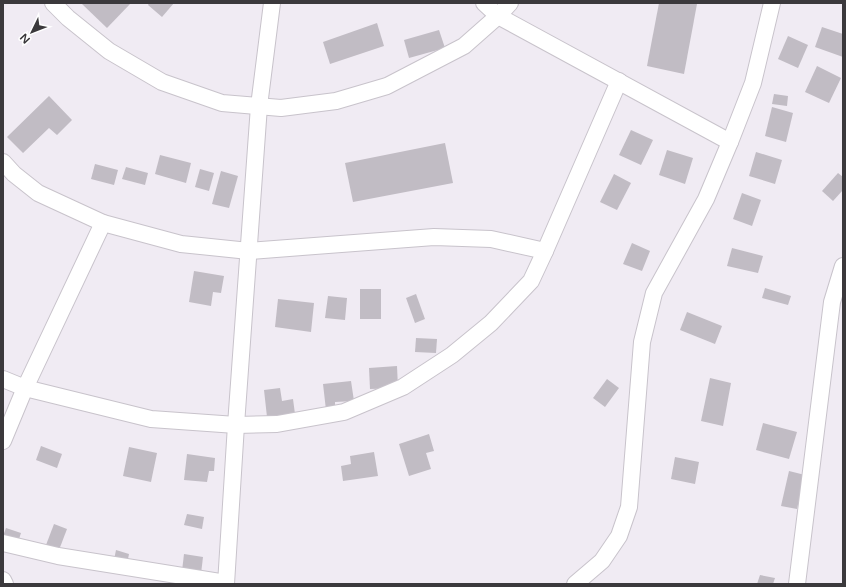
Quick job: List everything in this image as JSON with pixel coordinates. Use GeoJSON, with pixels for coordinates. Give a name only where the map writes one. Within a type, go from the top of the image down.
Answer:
{"type":"FeatureCollection","features":[{"type":"Feature","properties":{"kind":"street"},"geometry":{"type":"LineString","coordinates":[[54,3],[68,18],[109,51],[162,82],[222,103],[281,108],[336,101],[387,86],[464,46],[498,16],[510,3]]}},
{"type":"Feature","properties":{"kind":"street"},"geometry":{"type":"LineString","coordinates":[[3,543],[58,556],[226,584],[259,106],[272,3]]}},
{"type":"Feature","properties":{"kind":"street"},"geometry":{"type":"LineString","coordinates":[[484,3],[498,16],[730,142]]}},
{"type":"Feature","properties":{"kind":"street"},"geometry":{"type":"LineString","coordinates":[[575,584],[602,561],[619,536],[630,507],[642,342],[654,293],[706,199],[730,142],[753,82],[772,3]]}},
{"type":"Feature","properties":{"kind":"street"},"geometry":{"type":"LineString","coordinates":[[3,379],[25,388],[151,419],[236,424],[278,424],[344,412],[403,387],[452,355],[491,323],[531,281],[619,81]]}},
{"type":"Feature","properties":{"kind":"street"},"geometry":{"type":"LineString","coordinates":[[3,162],[14,174],[38,193],[103,223],[181,244],[249,250],[434,237],[491,239],[545,251]]}},
{"type":"Feature","properties":{"kind":"street"},"geometry":{"type":"LineString","coordinates":[[3,441],[25,388],[103,223]]}},
{"type":"Feature","properties":{"kind":"street"},"geometry":{"type":"LineString","coordinates":[[797,584],[832,302],[843,266]]}},
{"type":"Feature","properties":{"kind":"street"},"geometry":{"type":"LineString","coordinates":[[3,580],[5,584]]}},
{"type":"Feature","properties":{"kind":"building"},"geometry":{"type":"Polygon","coordinates":[[[131,3],[107,28],[82,4],[131,3]]]}},
{"type":"Feature","properties":{"kind":"building"},"geometry":{"type":"Polygon","coordinates":[[[149,3],[174,3],[162,17],[148,5],[149,3]]]}},
{"type":"Feature","properties":{"kind":"building"},"geometry":{"type":"Polygon","coordinates":[[[659,3],[697,4],[684,74],[647,66],[659,3]]]}},
{"type":"Feature","properties":{"kind":"building"},"geometry":{"type":"Polygon","coordinates":[[[377,23],[384,46],[330,64],[323,42],[377,23]]]}},
{"type":"Feature","properties":{"kind":"building"},"geometry":{"type":"Polygon","coordinates":[[[822,27],[843,34],[843,57],[815,47],[822,27]]]}},
{"type":"Feature","properties":{"kind":"building"},"geometry":{"type":"Polygon","coordinates":[[[439,30],[445,48],[409,58],[404,40],[439,30]]]}},
{"type":"Feature","properties":{"kind":"building"},"geometry":{"type":"Polygon","coordinates":[[[788,36],[808,45],[798,68],[778,59],[788,36]]]}},
{"type":"Feature","properties":{"kind":"building"},"geometry":{"type":"Polygon","coordinates":[[[817,66],[841,78],[829,103],[805,92],[817,66]]]}},
{"type":"Feature","properties":{"kind":"building"},"geometry":{"type":"Polygon","coordinates":[[[774,94],[788,96],[787,106],[772,104],[774,94]]]}},
{"type":"Feature","properties":{"kind":"building"},"geometry":{"type":"Polygon","coordinates":[[[49,96],[72,120],[57,135],[49,128],[23,153],[7,137],[49,96]]]}},
{"type":"Feature","properties":{"kind":"building"},"geometry":{"type":"Polygon","coordinates":[[[772,107],[793,113],[786,142],[765,136],[772,107]]]}},
{"type":"Feature","properties":{"kind":"building"},"geometry":{"type":"Polygon","coordinates":[[[631,130],[653,140],[641,165],[619,155],[631,130]]]}},
{"type":"Feature","properties":{"kind":"building"},"geometry":{"type":"Polygon","coordinates":[[[445,143],[453,183],[353,202],[345,163],[445,143]]]}},
{"type":"Feature","properties":{"kind":"building"},"geometry":{"type":"Polygon","coordinates":[[[667,150],[693,158],[685,184],[659,175],[667,150]]]}},
{"type":"Feature","properties":{"kind":"building"},"geometry":{"type":"Polygon","coordinates":[[[756,152],[782,160],[775,184],[749,176],[756,152]]]}},
{"type":"Feature","properties":{"kind":"building"},"geometry":{"type":"Polygon","coordinates":[[[160,155],[191,163],[186,183],[155,174],[160,155]]]}},
{"type":"Feature","properties":{"kind":"building"},"geometry":{"type":"Polygon","coordinates":[[[95,164],[118,170],[114,185],[91,179],[95,164]]]}},
{"type":"Feature","properties":{"kind":"building"},"geometry":{"type":"Polygon","coordinates":[[[126,167],[148,173],[145,185],[122,179],[126,167]]]}},
{"type":"Feature","properties":{"kind":"building"},"geometry":{"type":"Polygon","coordinates":[[[200,169],[214,173],[209,191],[195,187],[200,169]]]}},
{"type":"Feature","properties":{"kind":"building"},"geometry":{"type":"Polygon","coordinates":[[[221,171],[238,176],[229,208],[212,204],[221,171]]]}},
{"type":"Feature","properties":{"kind":"building"},"geometry":{"type":"Polygon","coordinates":[[[838,173],[843,177],[843,190],[833,201],[822,191],[838,173]]]}},
{"type":"Feature","properties":{"kind":"building"},"geometry":{"type":"Polygon","coordinates":[[[614,174],[631,183],[617,210],[600,202],[614,174]]]}},
{"type":"Feature","properties":{"kind":"building"},"geometry":{"type":"Polygon","coordinates":[[[742,193],[761,200],[752,226],[733,219],[742,193]]]}},
{"type":"Feature","properties":{"kind":"building"},"geometry":{"type":"Polygon","coordinates":[[[632,243],[650,251],[642,271],[623,264],[632,243]]]}},
{"type":"Feature","properties":{"kind":"building"},"geometry":{"type":"Polygon","coordinates":[[[732,248],[763,256],[758,273],[727,266],[732,248]]]}},
{"type":"Feature","properties":{"kind":"building"},"geometry":{"type":"Polygon","coordinates":[[[194,271],[224,276],[221,293],[213,292],[211,306],[189,302],[194,271]]]}},
{"type":"Feature","properties":{"kind":"building"},"geometry":{"type":"Polygon","coordinates":[[[765,288],[791,296],[788,305],[762,298],[765,288]]]}},
{"type":"Feature","properties":{"kind":"building"},"geometry":{"type":"Polygon","coordinates":[[[360,289],[381,289],[381,319],[360,319],[360,289]]]}},
{"type":"Feature","properties":{"kind":"building"},"geometry":{"type":"Polygon","coordinates":[[[416,294],[425,319],[415,323],[406,298],[416,294]]]}},
{"type":"Feature","properties":{"kind":"building"},"geometry":{"type":"Polygon","coordinates":[[[328,296],[347,298],[345,320],[325,318],[328,296]]]}},
{"type":"Feature","properties":{"kind":"building"},"geometry":{"type":"Polygon","coordinates":[[[278,299],[314,303],[311,332],[275,327],[278,299]]]}},
{"type":"Feature","properties":{"kind":"building"},"geometry":{"type":"Polygon","coordinates":[[[687,312],[722,326],[715,344],[680,330],[687,312]]]}},
{"type":"Feature","properties":{"kind":"building"},"geometry":{"type":"Polygon","coordinates":[[[416,338],[437,339],[436,353],[415,352],[416,338]]]}},
{"type":"Feature","properties":{"kind":"building"},"geometry":{"type":"Polygon","coordinates":[[[397,366],[398,388],[370,389],[369,368],[397,366]]]}},
{"type":"Feature","properties":{"kind":"building"},"geometry":{"type":"Polygon","coordinates":[[[710,378],[731,383],[723,426],[701,421],[710,378]]]}},
{"type":"Feature","properties":{"kind":"building"},"geometry":{"type":"Polygon","coordinates":[[[607,379],[619,388],[605,407],[593,398],[607,379]]]}},
{"type":"Feature","properties":{"kind":"building"},"geometry":{"type":"Polygon","coordinates":[[[351,381],[354,401],[335,402],[335,409],[326,410],[323,384],[351,381]]]}},
{"type":"Feature","properties":{"kind":"building"},"geometry":{"type":"Polygon","coordinates":[[[280,388],[282,401],[293,399],[295,414],[267,417],[264,390],[280,388]]]}},
{"type":"Feature","properties":{"kind":"building"},"geometry":{"type":"Polygon","coordinates":[[[763,423],[797,432],[789,459],[756,450],[763,423]]]}},
{"type":"Feature","properties":{"kind":"building"},"geometry":{"type":"Polygon","coordinates":[[[429,434],[434,451],[426,453],[431,469],[409,476],[399,444],[429,434]]]}},
{"type":"Feature","properties":{"kind":"building"},"geometry":{"type":"Polygon","coordinates":[[[41,446],[62,454],[57,468],[36,460],[41,446]]]}},
{"type":"Feature","properties":{"kind":"building"},"geometry":{"type":"Polygon","coordinates":[[[129,447],[157,453],[151,482],[123,476],[129,447]]]}},
{"type":"Feature","properties":{"kind":"building"},"geometry":{"type":"Polygon","coordinates":[[[374,452],[378,476],[343,481],[341,466],[351,464],[350,456],[374,452]]]}},
{"type":"Feature","properties":{"kind":"building"},"geometry":{"type":"Polygon","coordinates":[[[187,454],[215,458],[214,471],[209,471],[207,482],[184,480],[187,454]]]}},
{"type":"Feature","properties":{"kind":"building"},"geometry":{"type":"Polygon","coordinates":[[[675,457],[699,462],[695,484],[671,479],[675,457]]]}},
{"type":"Feature","properties":{"kind":"building"},"geometry":{"type":"Polygon","coordinates":[[[789,471],[805,475],[797,509],[781,506],[789,471]]]}},
{"type":"Feature","properties":{"kind":"building"},"geometry":{"type":"Polygon","coordinates":[[[187,514],[204,517],[202,529],[184,525],[187,514]]]}},
{"type":"Feature","properties":{"kind":"building"},"geometry":{"type":"Polygon","coordinates":[[[54,524],[67,529],[59,550],[46,545],[54,524]]]}},
{"type":"Feature","properties":{"kind":"building"},"geometry":{"type":"Polygon","coordinates":[[[6,528],[21,533],[18,542],[3,536],[6,528]]]}},
{"type":"Feature","properties":{"kind":"building"},"geometry":{"type":"Polygon","coordinates":[[[116,550],[129,554],[127,564],[114,560],[116,550]]]}},
{"type":"Feature","properties":{"kind":"building"},"geometry":{"type":"Polygon","coordinates":[[[184,554],[203,557],[201,574],[182,571],[184,554]]]}},
{"type":"Feature","properties":{"kind":"building"},"geometry":{"type":"Polygon","coordinates":[[[760,575],[775,578],[773,584],[757,584],[760,575]]]}}]}
